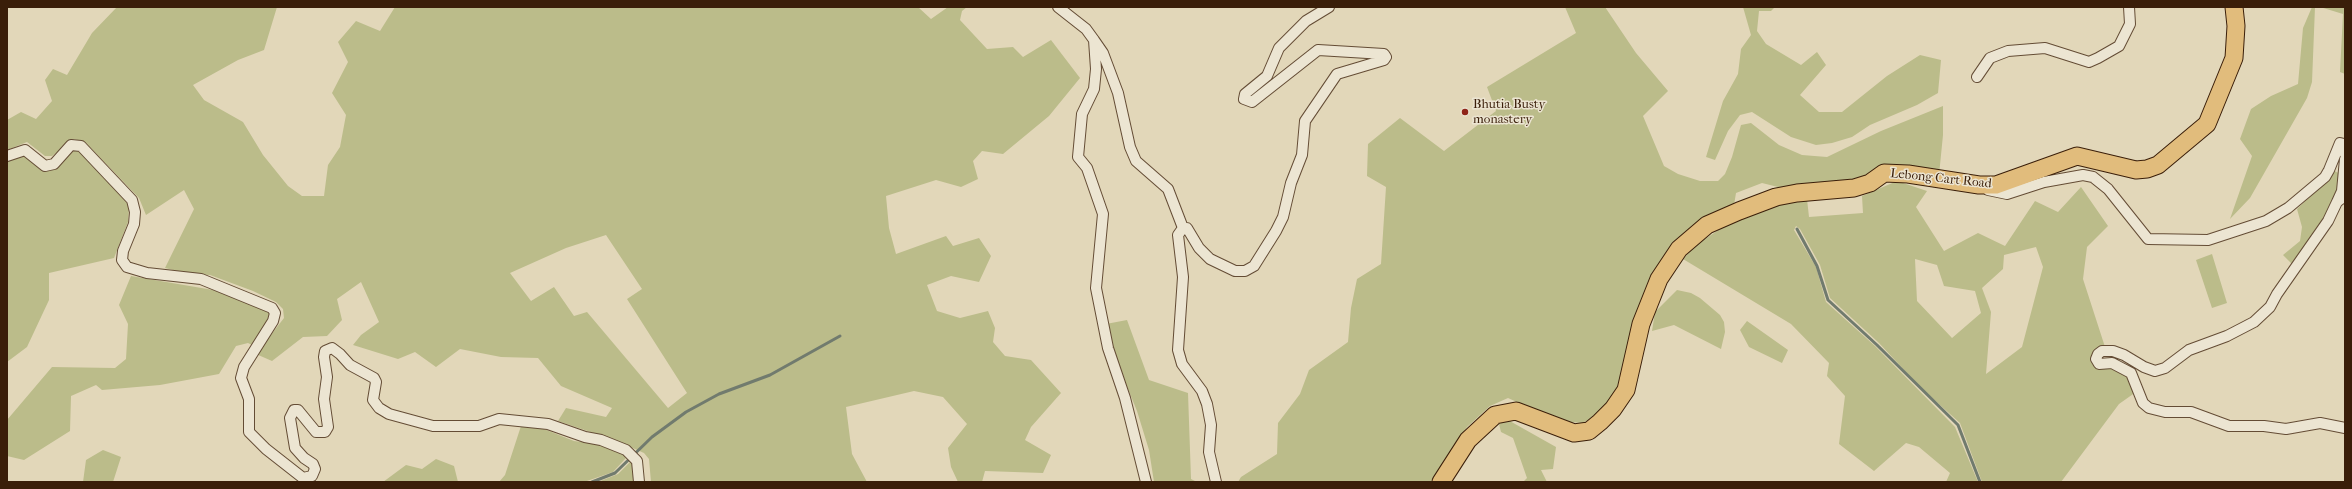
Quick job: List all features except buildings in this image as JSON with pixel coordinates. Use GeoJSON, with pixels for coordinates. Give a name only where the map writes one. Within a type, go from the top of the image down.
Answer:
{"type":"FeatureCollection","features":[{"type":"Feature","properties":{"kind":"highway","name":"Lebong Cart Road"},"geometry":{"type":"LineString","coordinates":[[1441,482],[1468,440],[1495,416],[1516,411],[1574,433],[1589,431],[1614,409],[1626,390],[1641,324],[1659,280],[1679,249],[1707,225],[1776,197],[1797,193],[1854,188],[1870,183],[1884,173],[1908,174],[1979,185],[1996,185],[2077,156],[2136,170],[2147,169],[2158,165],[2207,124],[2234,58],[2236,26],[2234,7]]}},
{"type":"Feature","properties":{"kind":"street"},"geometry":{"type":"LineString","coordinates":[[1058,7],[1086,29],[1104,53],[1118,93],[1130,147],[1136,161],[1168,190],[1183,228],[1187,228],[1199,248],[1210,259],[1235,271],[1245,270],[1254,266],[1276,231],[1283,217],[1291,183],[1302,155],[1304,121],[1337,74],[1384,60],[1386,57],[1384,54],[1318,50],[1252,102],[1244,99],[1245,94],[1267,76],[1279,48],[1306,21],[1329,7]]}},
{"type":"Feature","properties":{"kind":"street"},"geometry":{"type":"LineString","coordinates":[[1977,77],[1990,58],[2008,51],[2045,48],[2089,62],[2098,58],[2119,46],[2130,24],[2129,7]]}},
{"type":"Feature","properties":{"kind":"street"},"geometry":{"type":"LineString","coordinates":[[1094,40],[1096,69],[1094,89],[1082,114],[1078,157],[1087,168],[1104,214],[1096,288],[1108,348],[1125,398],[1146,482]]}},
{"type":"Feature","properties":{"kind":"street"},"geometry":{"type":"LineString","coordinates":[[1979,185],[1992,192],[2007,194],[2044,182],[2083,175],[2093,177],[2108,189],[2148,239],[2208,240],[2266,221],[2288,208],[2325,177],[2340,143],[2344,144],[2345,154]]}},
{"type":"Feature","properties":{"kind":"street"},"geometry":{"type":"LineString","coordinates":[[7,156],[25,150],[45,166],[54,164],[71,145],[81,146],[132,200],[135,212],[134,224],[123,251],[122,260],[127,267],[147,273],[201,279],[272,308],[275,313],[273,322],[247,362],[241,378],[249,399],[249,432],[266,449],[303,478],[312,476],[315,469],[313,464],[304,458],[295,448],[290,418],[294,410],[298,410],[316,432],[325,432],[328,427],[324,399],[327,372],[324,357],[325,351],[332,348],[340,354],[350,366],[374,378],[376,382],[373,400],[379,408],[389,414],[433,426],[479,426],[499,419],[548,424],[585,437],[601,440],[626,450],[637,461],[639,482]]}},
{"type":"Feature","properties":{"kind":"street"},"geometry":{"type":"LineString","coordinates":[[2345,159],[2341,199],[2328,221],[2280,288],[2270,307],[2254,322],[2227,336],[2189,350],[2165,368],[2156,371],[2144,367],[2113,350],[2102,351],[2096,360],[2099,364],[2112,363],[2131,373],[2143,403],[2149,408],[2164,412],[2191,412],[2229,426],[2264,426],[2286,429],[2320,423],[2345,428]]}},
{"type":"Feature","properties":{"kind":"street"},"geometry":{"type":"LineString","coordinates":[[1183,228],[1178,235],[1183,276],[1178,350],[1182,364],[1202,392],[1207,404],[1211,425],[1209,452],[1216,482]]}},
{"type":"Feature","properties":{"kind":"green space"},"geometry":{"type":"Polygon","coordinates":[[[117,7],[277,7],[264,50],[238,60],[193,85],[204,100],[243,122],[263,155],[288,186],[302,196],[324,196],[328,165],[340,147],[346,115],[332,93],[348,62],[338,42],[356,21],[380,31],[395,7],[918,7],[931,19],[948,7],[967,7],[962,11],[960,20],[987,49],[1013,47],[1023,57],[1051,40],[1080,78],[1049,116],[1003,154],[982,151],[973,161],[978,179],[961,187],[936,180],[886,196],[889,228],[896,254],[946,236],[953,246],[979,238],[991,256],[979,282],[951,276],[927,285],[937,311],[960,318],[988,311],[995,328],[993,342],[1005,356],[1031,360],[1061,393],[1031,427],[1025,440],[1051,455],[1043,473],[985,471],[982,482],[958,482],[951,467],[948,448],[967,424],[943,397],[914,391],[846,407],[852,454],[867,482],[651,482],[649,459],[644,453],[617,441],[558,421],[566,408],[606,417],[612,408],[561,386],[538,358],[501,357],[460,349],[436,367],[415,352],[398,359],[353,345],[361,335],[379,322],[361,282],[337,299],[342,320],[327,336],[303,337],[272,361],[256,354],[284,318],[283,309],[276,302],[253,291],[210,275],[189,274],[165,268],[194,209],[184,190],[146,215],[139,198],[86,143],[74,139],[52,156],[45,156],[27,142],[7,150],[7,120],[21,112],[36,119],[52,101],[45,80],[53,69],[67,75],[92,33],[117,7]],[[606,235],[566,248],[510,273],[531,301],[554,287],[574,316],[587,312],[668,408],[687,393],[627,299],[642,289],[606,235]]]}},
{"type":"Feature","properties":{"kind":"green space"},"geometry":{"type":"Polygon","coordinates":[[[1565,7],[1605,7],[1636,53],[1668,91],[1643,116],[1664,166],[1678,174],[1700,181],[1718,181],[1725,174],[1732,157],[1741,125],[1751,123],[1779,145],[1802,155],[1827,157],[1881,131],[1943,106],[1943,135],[1939,175],[1883,170],[1823,190],[1778,187],[1762,183],[1736,193],[1734,205],[1677,246],[1621,384],[1599,413],[1583,423],[1559,421],[1508,398],[1490,406],[1467,427],[1431,482],[1238,482],[1241,477],[1277,454],[1278,423],[1300,394],[1309,370],[1348,342],[1351,308],[1357,279],[1381,264],[1386,187],[1367,176],[1368,144],[1400,118],[1444,151],[1496,111],[1487,87],[1576,33],[1565,7]]]}},
{"type":"Feature","properties":{"kind":"green space"},"geometry":{"type":"Polygon","coordinates":[[[1743,7],[1775,7],[1771,11],[1759,11],[1757,31],[1766,44],[1801,65],[1817,52],[1826,65],[1800,95],[1819,112],[1842,112],[1887,76],[1920,55],[1941,60],[1938,93],[1917,105],[1870,125],[1852,137],[1832,143],[1816,145],[1791,137],[1752,112],[1740,115],[1728,131],[1715,160],[1706,157],[1723,101],[1738,74],[1741,49],[1751,35],[1743,7]]]}},
{"type":"Feature","properties":{"kind":"green space"},"geometry":{"type":"Polygon","coordinates":[[[2312,7],[2315,7],[2312,82],[2307,98],[2250,198],[2230,219],[2252,156],[2240,139],[2251,109],[2271,96],[2298,84],[2303,28],[2312,7]]]}},
{"type":"Feature","properties":{"kind":"green space"},"geometry":{"type":"Polygon","coordinates":[[[2320,7],[2345,7],[2345,74],[2340,72],[2343,14],[2320,7]]]}},
{"type":"Feature","properties":{"kind":"green space"},"geometry":{"type":"Polygon","coordinates":[[[71,150],[79,150],[93,167],[119,190],[129,207],[128,222],[114,258],[49,273],[49,300],[27,347],[7,362],[7,159],[25,153],[45,168],[71,150]]]}},
{"type":"Feature","properties":{"kind":"green space"},"geometry":{"type":"Polygon","coordinates":[[[2333,170],[2342,175],[2326,221],[2293,265],[2283,255],[2300,241],[2302,227],[2297,209],[2319,188],[2333,170]]]}},
{"type":"Feature","properties":{"kind":"green space"},"geometry":{"type":"Polygon","coordinates":[[[1897,181],[1927,191],[1916,207],[1944,251],[1978,233],[2005,246],[2035,201],[2058,212],[2081,187],[2108,226],[2087,247],[2083,279],[2105,347],[2095,359],[2129,373],[2136,392],[2119,404],[2061,482],[1982,482],[1960,423],[1920,387],[1879,343],[1830,298],[1820,265],[1800,229],[1796,226],[1794,230],[1816,267],[1826,302],[1875,346],[1955,427],[1978,482],[1946,482],[1950,473],[1919,447],[1906,443],[1874,471],[1839,444],[1845,396],[1827,376],[1829,363],[1791,324],[1683,259],[1696,245],[1726,225],[1787,202],[1807,199],[1809,217],[1863,213],[1862,196],[1897,181]],[[2036,247],[2004,255],[2003,269],[1982,288],[1991,312],[1986,374],[2022,347],[2043,267],[2036,247]],[[1915,259],[1917,301],[1952,338],[1981,313],[1975,291],[1944,286],[1937,265],[1915,259]]]}},
{"type":"Feature","properties":{"kind":"green space"},"geometry":{"type":"Polygon","coordinates":[[[2212,254],[2227,303],[2212,308],[2196,260],[2212,254]]]}},
{"type":"Feature","properties":{"kind":"green space"},"geometry":{"type":"Polygon","coordinates":[[[131,276],[225,292],[264,309],[272,315],[252,345],[248,343],[236,346],[219,374],[160,385],[102,390],[96,385],[71,396],[70,431],[24,460],[7,456],[7,420],[52,367],[115,368],[126,359],[128,324],[119,305],[131,276]]]}},
{"type":"Feature","properties":{"kind":"green space"},"geometry":{"type":"Polygon","coordinates":[[[1677,290],[1691,293],[1700,298],[1720,315],[1724,322],[1725,332],[1721,349],[1674,325],[1652,331],[1655,312],[1677,290]]]}},
{"type":"Feature","properties":{"kind":"green space"},"geometry":{"type":"Polygon","coordinates":[[[1127,320],[1149,380],[1188,393],[1191,479],[1197,482],[1154,482],[1149,450],[1137,411],[1111,347],[1106,324],[1127,320]]]}},
{"type":"Feature","properties":{"kind":"green space"},"geometry":{"type":"Polygon","coordinates":[[[1747,321],[1788,350],[1782,363],[1749,347],[1740,330],[1747,321]]]}},
{"type":"Feature","properties":{"kind":"green space"},"geometry":{"type":"Polygon","coordinates":[[[1508,420],[1556,447],[1553,469],[1541,470],[1547,482],[1523,482],[1527,478],[1513,438],[1501,432],[1499,424],[1508,420]]]}},
{"type":"Feature","properties":{"kind":"green space"},"geometry":{"type":"Polygon","coordinates":[[[521,426],[544,429],[574,441],[605,445],[621,451],[626,458],[613,472],[584,482],[499,482],[505,475],[521,426]]]}},
{"type":"Feature","properties":{"kind":"green space"},"geometry":{"type":"Polygon","coordinates":[[[103,450],[121,457],[113,482],[83,482],[86,460],[103,450]]]}},
{"type":"Feature","properties":{"kind":"green space"},"geometry":{"type":"Polygon","coordinates":[[[436,459],[454,466],[458,482],[383,482],[406,465],[422,469],[436,459]]]}},
{"type":"Feature","properties":{"kind":"green space"},"geometry":{"type":"Polygon","coordinates":[[[631,461],[635,465],[635,482],[598,482],[618,474],[631,461]]]}},
{"type":"Feature","properties":{"kind":"waterway"},"geometry":{"type":"LineString","coordinates":[[1797,229],[1817,266],[1828,300],[1877,345],[1958,425],[1980,482]]}},
{"type":"Feature","properties":{"kind":"waterway"},"geometry":{"type":"LineString","coordinates":[[592,482],[615,473],[652,437],[686,412],[719,394],[770,375],[840,336]]}},
{"type":"Feature","properties":{"kind":"place","name":"Bhutia Busty monastery"},"geometry":{"type":"Point","coordinates":[1465,112]}}]}
